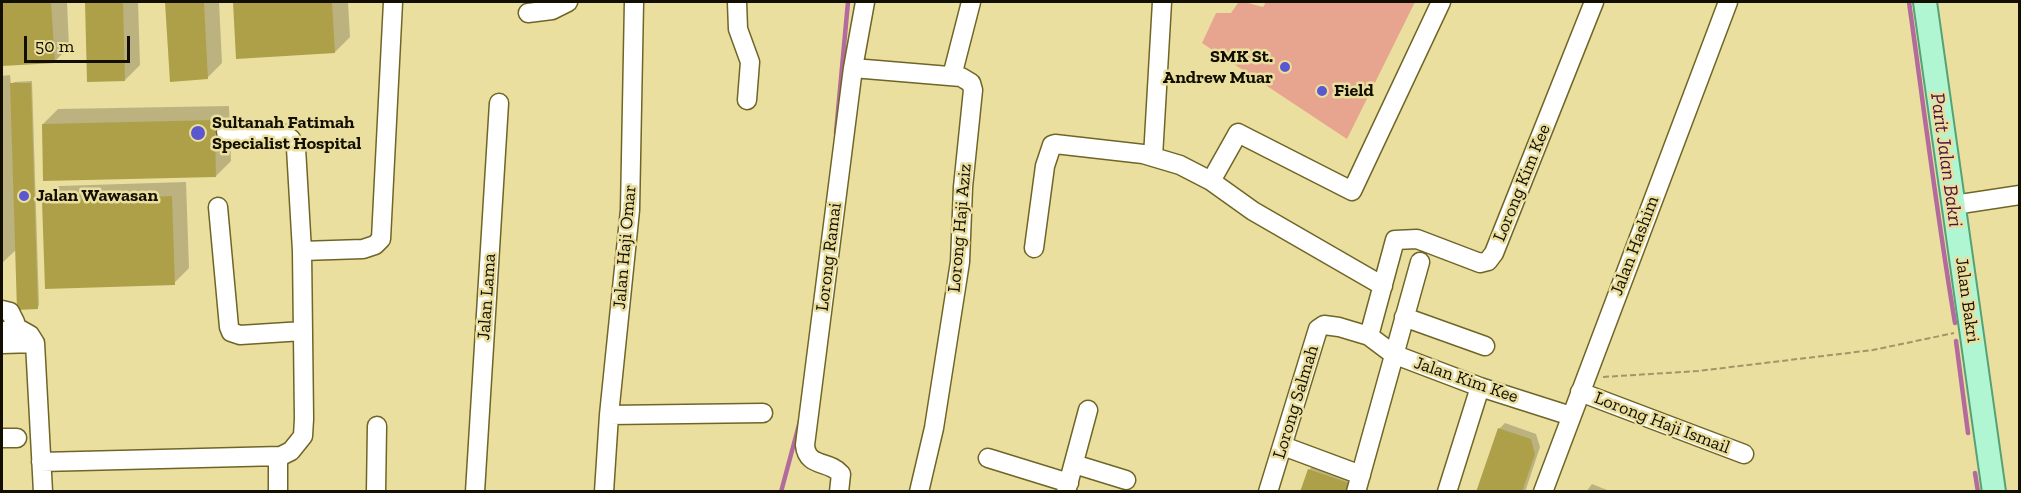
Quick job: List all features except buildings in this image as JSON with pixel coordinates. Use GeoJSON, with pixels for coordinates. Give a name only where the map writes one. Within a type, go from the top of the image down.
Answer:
{"type":"FeatureCollection","features":[{"type":"Feature","properties":{"kind":"main road","name":"Jalan Bakri"},"geometry":{"type":"LineString","coordinates":[[1925,2],[1994,492]]}},
{"type":"Feature","properties":{"kind":"street"},"geometry":{"type":"LineString","coordinates":[[302,251],[363,249],[375,245],[381,239],[393,2]]}},
{"type":"Feature","properties":{"kind":"street"},"geometry":{"type":"LineString","coordinates":[[528,13],[552,10],[568,2]]}},
{"type":"Feature","properties":{"kind":"street","name":"Jalan Haji Omar"},"geometry":{"type":"LineString","coordinates":[[604,492],[609,415],[630,210],[634,2]]}},
{"type":"Feature","properties":{"kind":"street"},"geometry":{"type":"LineString","coordinates":[[737,2],[738,29],[750,62],[747,100]]}},
{"type":"Feature","properties":{"kind":"street","name":"Lorong Ramai"},"geometry":{"type":"LineString","coordinates":[[839,492],[841,474],[811,459],[806,454],[805,445],[853,68],[865,2]]}},
{"type":"Feature","properties":{"kind":"street"},"geometry":{"type":"LineString","coordinates":[[853,68],[952,76],[970,2]]}},
{"type":"Feature","properties":{"kind":"street"},"geometry":{"type":"LineString","coordinates":[[1153,157],[1162,2]]}},
{"type":"Feature","properties":{"kind":"street"},"geometry":{"type":"LineString","coordinates":[[1211,181],[1238,133],[1352,191],[1441,2]]}},
{"type":"Feature","properties":{"kind":"street","name":"Lorong Kim Kee"},"geometry":{"type":"LineString","coordinates":[[1383,286],[1395,240],[1417,238],[1480,263],[1488,261],[1494,253],[1594,2]]}},
{"type":"Feature","properties":{"kind":"street","name":"Jalan Hashim"},"geometry":{"type":"LineString","coordinates":[[1543,492],[1728,2]]}},
{"type":"Feature","properties":{"kind":"street","name":"Lorong Haji Aziz"},"geometry":{"type":"LineString","coordinates":[[919,492],[934,428],[960,262],[963,188],[973,90],[971,83],[966,79],[952,76]]}},
{"type":"Feature","properties":{"kind":"street","name":"Jalan Lama"},"geometry":{"type":"LineString","coordinates":[[475,492],[499,103]]}},
{"type":"Feature","properties":{"kind":"street"},"geometry":{"type":"LineString","coordinates":[[41,462],[281,456],[291,451],[303,436],[302,251],[296,148],[291,138],[284,135],[226,132]]}},
{"type":"Feature","properties":{"kind":"street"},"geometry":{"type":"LineString","coordinates":[[1034,248],[1045,166],[1053,144],[1143,154],[1180,165],[1211,181],[1253,211],[1383,286],[1369,336],[1393,354],[1420,262]]}},
{"type":"Feature","properties":{"kind":"street"},"geometry":{"type":"LineString","coordinates":[[1954,205],[2019,195]]}},
{"type":"Feature","properties":{"kind":"street"},"geometry":{"type":"LineString","coordinates":[[218,207],[231,332],[245,335],[303,331]]}},
{"type":"Feature","properties":{"kind":"street"},"geometry":{"type":"LineString","coordinates":[[2,310],[7,310],[13,315],[8,329],[30,335],[36,343],[43,492]]}},
{"type":"Feature","properties":{"kind":"street"},"geometry":{"type":"LineString","coordinates":[[1404,317],[1485,346]]}},
{"type":"Feature","properties":{"kind":"street","name":"Lorong Salmah"},"geometry":{"type":"LineString","coordinates":[[1268,492],[1318,329],[1324,326],[1339,327],[1369,336]]}},
{"type":"Feature","properties":{"kind":"street"},"geometry":{"type":"LineString","coordinates":[[2,344],[36,343]]}},
{"type":"Feature","properties":{"kind":"street","name":"Jalan Kim Kee"},"geometry":{"type":"LineString","coordinates":[[1359,483],[1393,354],[1480,387],[1571,416]]}},
{"type":"Feature","properties":{"kind":"street","name":"Lorong Haji Ismail"},"geometry":{"type":"LineString","coordinates":[[1583,385],[1744,454]]}},
{"type":"Feature","properties":{"kind":"street"},"geometry":{"type":"LineString","coordinates":[[1447,492],[1480,387]]}},
{"type":"Feature","properties":{"kind":"street"},"geometry":{"type":"LineString","coordinates":[[988,458],[1068,487],[1088,410]]}},
{"type":"Feature","properties":{"kind":"street"},"geometry":{"type":"LineString","coordinates":[[609,415],[763,413]]}},
{"type":"Feature","properties":{"kind":"street"},"geometry":{"type":"LineString","coordinates":[[376,492],[377,426]]}},
{"type":"Feature","properties":{"kind":"street"},"geometry":{"type":"LineString","coordinates":[[1283,446],[1359,483]]}},
{"type":"Feature","properties":{"kind":"street"},"geometry":{"type":"LineString","coordinates":[[278,492],[276,468],[281,456]]}},
{"type":"Feature","properties":{"kind":"street"},"geometry":{"type":"LineString","coordinates":[[1074,464],[1126,480]]}},
{"type":"Feature","properties":{"kind":"path"},"geometry":{"type":"LineString","coordinates":[[1583,385],[1862,352],[1971,330]]}},
{"type":"Feature","properties":{"kind":"shaded area","name":"Field"},"geometry":{"type":"Polygon","coordinates":[[[1266,2],[1415,2],[1347,139],[1202,43],[1216,13],[1231,13],[1238,3],[1263,7],[1266,2]]]}},
{"type":"Feature","properties":{"kind":"waterway"},"geometry":{"type":"LineString","coordinates":[[836,133],[848,2]]}},
{"type":"Feature","properties":{"kind":"waterway","name":"Parit Jalan Bakri"},"geometry":{"type":"LineString","coordinates":[[1909,2],[1955,323]]}},
{"type":"Feature","properties":{"kind":"waterway","name":"Parit Jalan Bakri"},"geometry":{"type":"LineString","coordinates":[[1956,341],[1968,433]]}},
{"type":"Feature","properties":{"kind":"waterway"},"geometry":{"type":"LineString","coordinates":[[781,492],[800,421]]}},
{"type":"Feature","properties":{"kind":"waterway","name":"Parit Jalan Bakri"},"geometry":{"type":"LineString","coordinates":[[1975,473],[1978,492]]}},
{"type":"Feature","properties":{"kind":"place","name":"SMK St. Andrew Muar"},"geometry":{"type":"Point","coordinates":[1285,67]}},
{"type":"Feature","properties":{"kind":"place","name":"Field"},"geometry":{"type":"Point","coordinates":[1322,91]}},
{"type":"Feature","properties":{"kind":"place","name":"Sultanah Fatimah Specialist Hospital"},"geometry":{"type":"Point","coordinates":[198,133]}},
{"type":"Feature","properties":{"kind":"place","name":"Jalan Wawasan"},"geometry":{"type":"Point","coordinates":[24,196]}}]}
